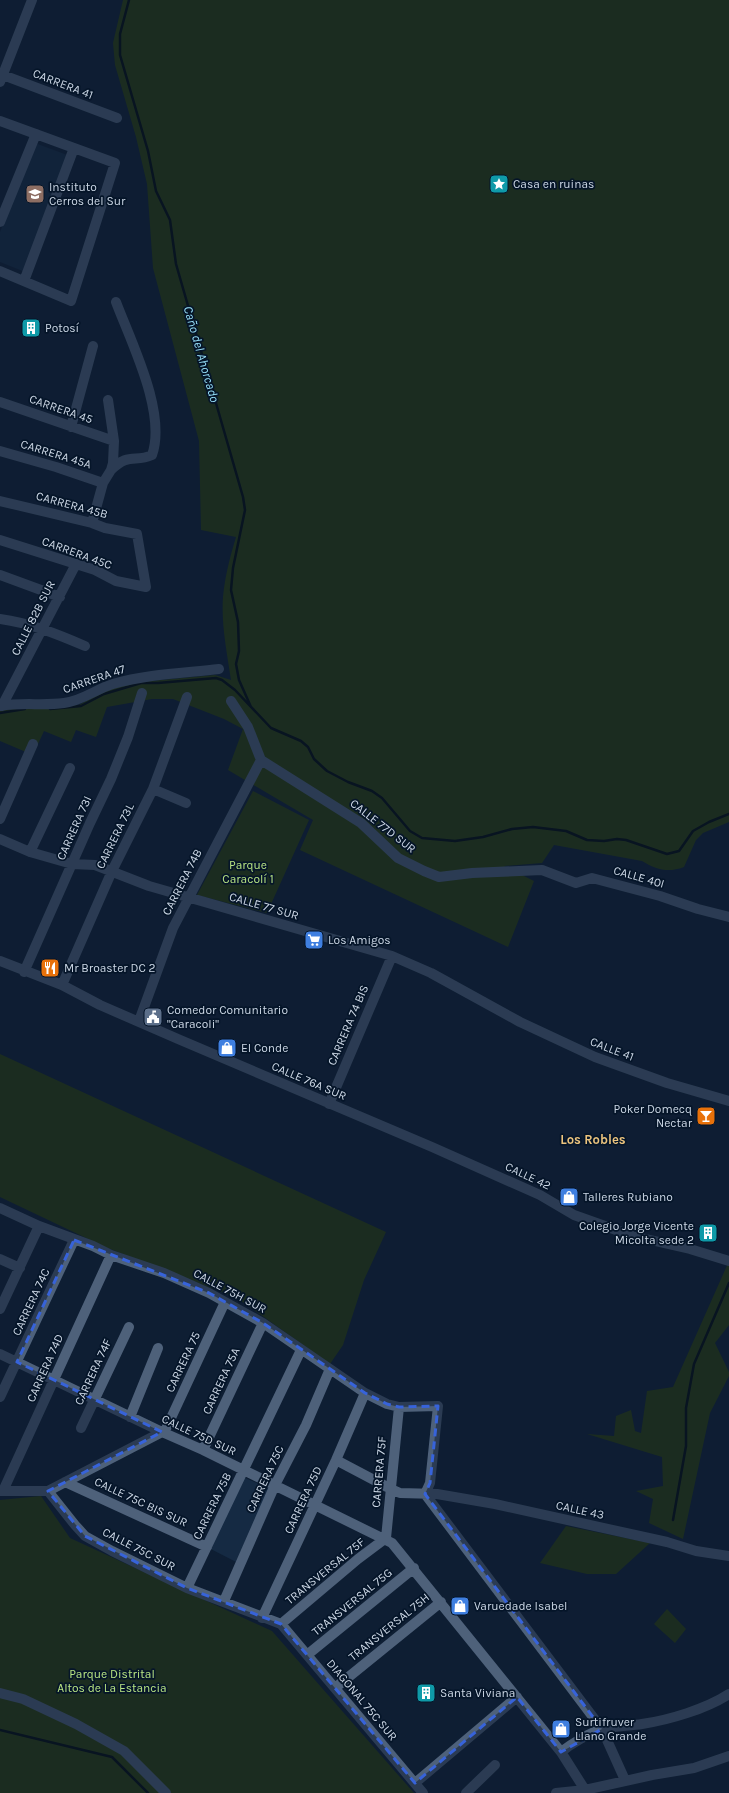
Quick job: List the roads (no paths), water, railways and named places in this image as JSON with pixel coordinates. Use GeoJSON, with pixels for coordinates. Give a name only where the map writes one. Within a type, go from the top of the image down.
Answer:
{"type":"FeatureCollection","features":[{"type":"Feature","properties":{"kind":"street"},"geometry":{"type":"LineString","coordinates":[[1,77],[32,0]]}},
{"type":"Feature","properties":{"kind":"street","name":"CARRERA 41"},"geometry":{"type":"LineString","coordinates":[[1,77],[117,118]]}},
{"type":"Feature","properties":{"kind":"street"},"geometry":{"type":"LineString","coordinates":[[0,121],[114,163],[71,301],[0,271]]}},
{"type":"Feature","properties":{"kind":"street"},"geometry":{"type":"LineString","coordinates":[[0,222],[36,134]]}},
{"type":"Feature","properties":{"kind":"street"},"geometry":{"type":"LineString","coordinates":[[24,281],[74,148]]}},
{"type":"Feature","properties":{"kind":"street"},"geometry":{"type":"LineString","coordinates":[[92,523],[103,483],[111,470],[123,460],[130,458],[146,458],[152,454],[155,447],[154,410],[151,393],[116,302]]}},
{"type":"Feature","properties":{"kind":"street"},"geometry":{"type":"LineString","coordinates":[[71,427],[93,346]]}},
{"type":"Feature","properties":{"kind":"street"},"geometry":{"type":"LineString","coordinates":[[108,400],[114,441],[114,456],[111,470]]}},
{"type":"Feature","properties":{"kind":"street","name":"CARRERA 45"},"geometry":{"type":"LineString","coordinates":[[0,402],[114,441]]}},
{"type":"Feature","properties":{"kind":"street","name":"CARRERA 45A"},"geometry":{"type":"LineString","coordinates":[[0,451],[56,466],[103,483]]}},
{"type":"Feature","properties":{"kind":"street","name":"CARRERA 45B"},"geometry":{"type":"LineString","coordinates":[[2,504],[137,534],[146,587]]}},
{"type":"Feature","properties":{"kind":"street","name":"CARRERA 45C"},"geometry":{"type":"LineString","coordinates":[[0,540],[95,570],[116,581],[146,587]]}},
{"type":"Feature","properties":{"kind":"street","name":"CALLE 82B SUR"},"geometry":{"type":"LineString","coordinates":[[1,706],[60,597],[76,564]]}},
{"type":"Feature","properties":{"kind":"street"},"geometry":{"type":"LineString","coordinates":[[0,575],[60,597]]}},
{"type":"Feature","properties":{"kind":"street"},"geometry":{"type":"LineString","coordinates":[[0,619],[15,621],[43,629],[85,646]]}},
{"type":"Feature","properties":{"kind":"street","name":"CARRERA 47"},"geometry":{"type":"LineString","coordinates":[[1,706],[23,703],[64,703],[76,701],[112,684],[142,677],[219,669]]}},
{"type":"Feature","properties":{"kind":"street","name":"CARRERA 73I"},"geometry":{"type":"LineString","coordinates":[[24,972],[128,737],[142,693]]}},
{"type":"Feature","properties":{"kind":"street","name":"CARRERA 73L"},"geometry":{"type":"LineString","coordinates":[[62,985],[112,870],[153,789],[187,697]]}},
{"type":"Feature","properties":{"kind":"street"},"geometry":{"type":"LineString","coordinates":[[231,701],[248,727],[261,760]]}},
{"type":"Feature","properties":{"kind":"street"},"geometry":{"type":"LineString","coordinates":[[0,819],[33,744]]}},
{"type":"Feature","properties":{"kind":"street","name":"CALLE 77D SUR"},"geometry":{"type":"LineString","coordinates":[[261,760],[361,823],[398,858],[439,877],[472,873],[542,870]]}},
{"type":"Feature","properties":{"kind":"street","name":"CARRERA 74B"},"geometry":{"type":"LineString","coordinates":[[139,1021],[173,928],[261,760]]}},
{"type":"Feature","properties":{"kind":"street"},"geometry":{"type":"LineString","coordinates":[[30,852],[70,768]]}},
{"type":"Feature","properties":{"kind":"street"},"geometry":{"type":"LineString","coordinates":[[153,789],[186,803]]}},
{"type":"Feature","properties":{"kind":"street","name":"CALLE 77 SUR"},"geometry":{"type":"LineString","coordinates":[[0,840],[30,852],[72,864],[95,865],[112,870],[149,886],[392,956],[431,973],[492,1006]]}},
{"type":"Feature","properties":{"kind":"street","name":"CALLE 40I"},"geometry":{"type":"LineString","coordinates":[[542,870],[576,883],[592,878],[660,896],[698,909],[729,916]]}},
{"type":"Feature","properties":{"kind":"street","name":"CARRERA 74 BIS"},"geometry":{"type":"LineString","coordinates":[[329,1104],[392,956]]}},
{"type":"Feature","properties":{"kind":"street","name":"CALLE 76A SUR"},"geometry":{"type":"LineString","coordinates":[[0,961],[24,972],[62,985],[100,1005],[432,1147]]}},
{"type":"Feature","properties":{"kind":"street","name":"CALLE 41"},"geometry":{"type":"LineString","coordinates":[[492,1006],[520,1022],[595,1057],[667,1083],[729,1101]]}},
{"type":"Feature","properties":{"kind":"street","name":"CALLE 42"},"geometry":{"type":"LineString","coordinates":[[432,1147],[540,1195],[574,1215],[633,1236],[690,1249],[729,1261]]}},
{"type":"Feature","properties":{"kind":"street","name":"CALLE 75H SUR"},"geometry":{"type":"LineString","coordinates":[[0,1208],[39,1226],[93,1246],[111,1255],[164,1273],[225,1302],[263,1323],[365,1393],[387,1404],[399,1407],[438,1406],[430,1483],[425,1494]]}},
{"type":"Feature","properties":{"kind":"street"},"geometry":{"type":"LineString","coordinates":[[1,1304],[20,1268],[39,1226]]}},
{"type":"Feature","properties":{"kind":"street","name":"CARRERA 74C"},"geometry":{"type":"LineString","coordinates":[[0,1398],[74,1240]]}},
{"type":"Feature","properties":{"kind":"street","name":"CARRERA 74D"},"geometry":{"type":"LineString","coordinates":[[2,1491],[111,1255]]}},
{"type":"Feature","properties":{"kind":"street"},"geometry":{"type":"LineString","coordinates":[[0,1259],[20,1268]]}},
{"type":"Feature","properties":{"kind":"street","name":"CARRERA 75"},"geometry":{"type":"LineString","coordinates":[[163,1432],[225,1302]]}},
{"type":"Feature","properties":{"kind":"street","name":"CARRERA 75A"},"geometry":{"type":"LineString","coordinates":[[203,1450],[263,1323]]}},
{"type":"Feature","properties":{"kind":"street","name":"CARRERA 74F"},"geometry":{"type":"LineString","coordinates":[[81,1428],[129,1327]]}},
{"type":"Feature","properties":{"kind":"street"},"geometry":{"type":"LineString","coordinates":[[130,1417],[158,1348]]}},
{"type":"Feature","properties":{"kind":"street","name":"CARRERA 75B"},"geometry":{"type":"LineString","coordinates":[[187,1588],[301,1350]]}},
{"type":"Feature","properties":{"kind":"street","name":"CALLE 75D SUR"},"geometry":{"type":"LineString","coordinates":[[0,1354],[386,1538],[399,1550],[414,1568],[561,1752],[586,1791]]}},
{"type":"Feature","properties":{"kind":"street","name":"CARRERA 75C"},"geometry":{"type":"LineString","coordinates":[[224,1601],[275,1485],[306,1425],[330,1369]]}},
{"type":"Feature","properties":{"kind":"street","name":"CARRERA 75D"},"geometry":{"type":"LineString","coordinates":[[262,1618],[336,1460],[365,1393]]}},
{"type":"Feature","properties":{"kind":"street","name":"CARRERA 75F"},"geometry":{"type":"LineString","coordinates":[[386,1538],[399,1407]]}},
{"type":"Feature","properties":{"kind":"street"},"geometry":{"type":"LineString","coordinates":[[2,1491],[48,1491],[163,1432]]}},
{"type":"Feature","properties":{"kind":"street","name":"CALLE 43"},"geometry":{"type":"LineString","coordinates":[[336,1460],[391,1489],[400,1492],[437,1494],[495,1504],[667,1542],[696,1551],[729,1556]]}},
{"type":"Feature","properties":{"kind":"street","name":"CALLE 75C BIS SUR"},"geometry":{"type":"LineString","coordinates":[[65,1482],[207,1547]]}},
{"type":"Feature","properties":{"kind":"street","name":"CALLE 75C SUR"},"geometry":{"type":"LineString","coordinates":[[48,1491],[85,1536],[187,1588],[224,1601],[262,1618],[280,1624]]}},
{"type":"Feature","properties":{"kind":"street"},"geometry":{"type":"LineString","coordinates":[[425,1494],[602,1729],[625,1780]]}},
{"type":"Feature","properties":{"kind":"street","name":"TRANSVERSAL 75F"},"geometry":{"type":"LineString","coordinates":[[280,1624],[358,1559],[386,1538]]}},
{"type":"Feature","properties":{"kind":"street","name":"TRANSVERSAL 75G"},"geometry":{"type":"LineString","coordinates":[[307,1655],[414,1568]]}},
{"type":"Feature","properties":{"kind":"street","name":"TRANSVERSAL 75H"},"geometry":{"type":"LineString","coordinates":[[335,1688],[441,1602]]}},
{"type":"Feature","properties":{"kind":"street","name":"DIAGONAL 75C SUR"},"geometry":{"type":"LineString","coordinates":[[280,1624],[423,1793]]}},
{"type":"Feature","properties":{"kind":"street"},"geometry":{"type":"LineString","coordinates":[[0,1693],[23,1699],[76,1724],[124,1751],[166,1793]]}},
{"type":"Feature","properties":{"kind":"street"},"geometry":{"type":"LineString","coordinates":[[561,1752],[569,1746],[602,1729],[643,1724],[679,1715],[719,1701],[729,1694]]}},
{"type":"Feature","properties":{"kind":"street"},"geometry":{"type":"LineString","coordinates":[[415,1783],[517,1697]]}},
{"type":"Feature","properties":{"kind":"street"},"geometry":{"type":"LineString","coordinates":[[563,1793],[586,1791],[625,1780],[694,1768],[729,1756]]}},
{"type":"Feature","properties":{"kind":"street"},"geometry":{"type":"LineString","coordinates":[[466,1793],[495,1765]]}},
{"type":"Feature","properties":{"kind":"waterway","name":"Caño del Ahorcado"},"geometry":{"type":"LineString","coordinates":[[129,0],[120,34],[120,55],[148,151],[156,191],[170,220],[176,264],[243,497],[245,510],[233,568],[231,590],[238,622],[239,651],[236,664],[239,680],[251,707]]}},
{"type":"Feature","properties":{"kind":"waterway"},"geometry":{"type":"LineString","coordinates":[[50,709],[81,706],[104,694],[141,683],[216,678],[222,680],[235,690],[271,728],[301,741],[308,747],[314,759],[327,771],[348,782],[372,791],[382,798],[410,831],[422,838],[455,841],[483,837],[512,829],[533,827],[566,831],[587,840],[626,840],[667,854],[679,851],[693,831],[709,822],[729,814]]}},
{"type":"Feature","properties":{"kind":"waterway"},"geometry":{"type":"LineString","coordinates":[[0,713],[25,709]]}},
{"type":"Feature","properties":{"kind":"waterway"},"geometry":{"type":"LineString","coordinates":[[673,1520],[686,1446],[686,1408],[694,1364],[729,1283]]}},
{"type":"Feature","properties":{"kind":"waterway"},"geometry":{"type":"LineString","coordinates":[[0,1730],[112,1757],[148,1793]]}},
{"type":"Feature","properties":{"kind":"place","name":"Casa en ruinas"},"geometry":{"type":"Point","coordinates":[499,184]}},
{"type":"Feature","properties":{"kind":"place","name":"Instituto Cerros del Sur"},"geometry":{"type":"Point","coordinates":[35,194]}},
{"type":"Feature","properties":{"kind":"place","name":"Potosí"},"geometry":{"type":"Point","coordinates":[31,328]}},
{"type":"Feature","properties":{"kind":"place","name":"Los Amigos"},"geometry":{"type":"Point","coordinates":[314,940]}},
{"type":"Feature","properties":{"kind":"place","name":"Mr Broaster DC 2"},"geometry":{"type":"Point","coordinates":[50,968]}},
{"type":"Feature","properties":{"kind":"place","name":"Comedor Comunitario \"Caracoli\""},"geometry":{"type":"Point","coordinates":[153,1017]}},
{"type":"Feature","properties":{"kind":"place","name":"El Conde"},"geometry":{"type":"Point","coordinates":[227,1048]}},
{"type":"Feature","properties":{"kind":"place","name":"Poker Domecq Nectar"},"geometry":{"type":"Point","coordinates":[706,1116]}},
{"type":"Feature","properties":{"kind":"place","name":"Talleres Rubiano"},"geometry":{"type":"Point","coordinates":[569,1197]}},
{"type":"Feature","properties":{"kind":"place","name":"Colegio Jorge Vicente Micolta sede 2"},"geometry":{"type":"Point","coordinates":[708,1233]}},
{"type":"Feature","properties":{"kind":"place","name":"Varuedade Isabel"},"geometry":{"type":"Point","coordinates":[460,1606]}},
{"type":"Feature","properties":{"kind":"place","name":"Santa Viviana"},"geometry":{"type":"Point","coordinates":[426,1693]}},
{"type":"Feature","properties":{"kind":"place","name":"Surtifruver Llano Grande"},"geometry":{"type":"Point","coordinates":[561,1729]}},
{"type":"Feature","properties":{"kind":"district","name":"Los Robles"},"geometry":{"type":"Point","coordinates":[593,1139]}},
{"type":"Feature","properties":{"kind":"park label","name":"Parque Caracolí 1"},"geometry":{"type":"Point","coordinates":[248,872]}},
{"type":"Feature","properties":{"kind":"park label","name":"Parque Distrital Altos de La Estancia"},"geometry":{"type":"Point","coordinates":[112,1681]}}]}
